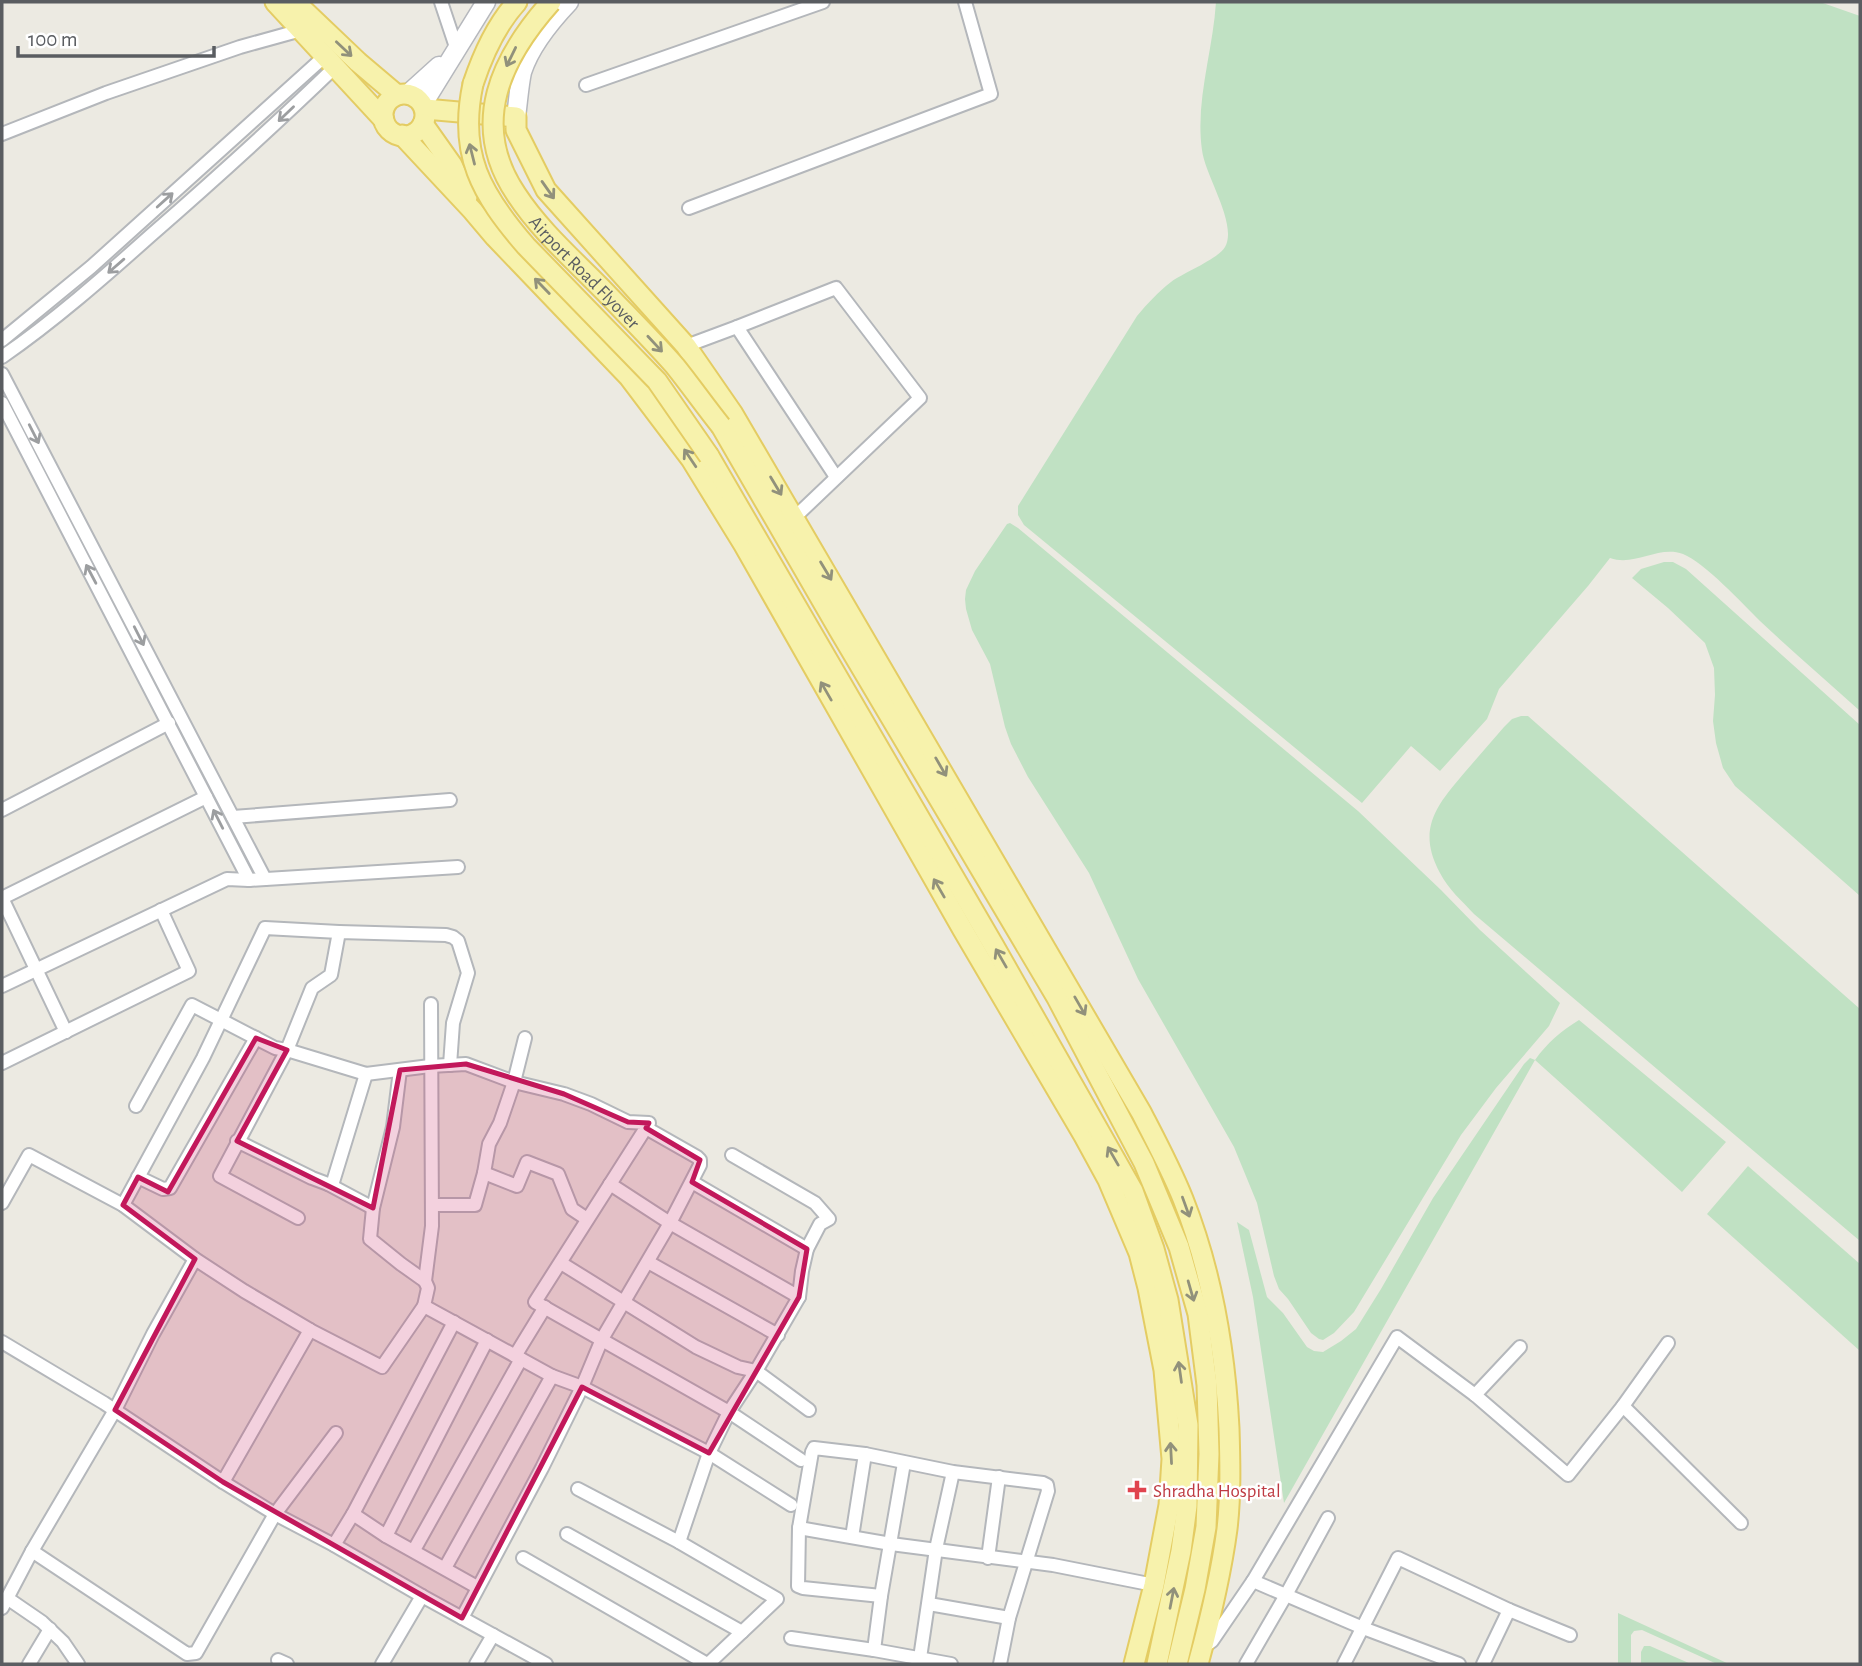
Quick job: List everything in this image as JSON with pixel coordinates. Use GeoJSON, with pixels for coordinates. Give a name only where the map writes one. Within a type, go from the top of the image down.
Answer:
{"type":"FeatureCollection","features":[{"type":"Feature","properties":{"kind":"main road"},"geometry":{"type":"LineString","coordinates":[[275,2],[417,107],[453,165],[473,211]]}},
{"type":"Feature","properties":{"kind":"main road"},"geometry":{"type":"LineString","coordinates":[[295,2],[330,62],[391,130],[402,135],[629,377],[769,561],[994,946],[1133,1191],[1154,1249],[1170,1313],[1188,1425],[1187,1506],[1181,1551],[1157,1664]]}},
{"type":"Feature","properties":{"kind":"main road","name":"Airport Road Flyover"},"geometry":{"type":"LineString","coordinates":[[517,2],[497,28],[479,64],[468,106],[471,154],[478,175],[489,197],[526,246],[657,381],[709,456],[733,512]]}},
{"type":"Feature","properties":{"kind":"main road","name":"Airport Road Flyover"},"geometry":{"type":"LineString","coordinates":[[551,2],[531,24],[515,49],[497,92],[493,130],[495,144],[512,188],[528,210],[668,358],[787,517]]}},
{"type":"Feature","properties":{"kind":"main road"},"geometry":{"type":"LineString","coordinates":[[384,120],[387,103],[516,124],[546,190],[686,346],[733,414],[787,517],[839,630],[1057,998],[1144,1163],[1179,1247],[1198,1314],[1207,1385],[1209,1454],[1206,1527],[1177,1664]]}},
{"type":"Feature","properties":{"kind":"main road"},"geometry":{"type":"LineString","coordinates":[[402,135],[414,133],[417,107]]}},
{"type":"Feature","properties":{"kind":"main road"},"geometry":{"type":"LineString","coordinates":[[733,512],[957,919],[1084,1136],[1108,1180],[1139,1253],[1149,1288],[1164,1370],[1172,1459],[1169,1505],[1154,1585],[1134,1664]]}},
{"type":"Feature","properties":{"kind":"main road"},"geometry":{"type":"LineString","coordinates":[[787,517],[1141,1112],[1168,1165],[1188,1213],[1209,1279],[1221,1338],[1230,1452],[1227,1526],[1200,1656]]}},
{"type":"Feature","properties":{"kind":"street"},"geometry":{"type":"LineString","coordinates":[[441,2],[457,50]]}},
{"type":"Feature","properties":{"kind":"street"},"geometry":{"type":"LineString","coordinates":[[417,107],[457,50],[486,2]]}},
{"type":"Feature","properties":{"kind":"street"},"geometry":{"type":"LineString","coordinates":[[516,124],[523,72],[530,55],[550,24],[569,2]]}},
{"type":"Feature","properties":{"kind":"street"},"geometry":{"type":"LineString","coordinates":[[586,85],[823,2]]}},
{"type":"Feature","properties":{"kind":"street"},"geometry":{"type":"LineString","coordinates":[[689,208],[991,94],[965,2]]}},
{"type":"Feature","properties":{"kind":"street"},"geometry":{"type":"LineString","coordinates":[[2,134],[106,93],[240,47],[309,27]]}},
{"type":"Feature","properties":{"kind":"street"},"geometry":{"type":"LineString","coordinates":[[2,340],[330,62]]}},
{"type":"Feature","properties":{"kind":"street"},"geometry":{"type":"LineString","coordinates":[[2,357],[114,268],[257,141],[330,62]]}},
{"type":"Feature","properties":{"kind":"street"},"geometry":{"type":"LineString","coordinates":[[686,346],[835,288],[920,398],[836,477],[787,517]]}},
{"type":"Feature","properties":{"kind":"street"},"geometry":{"type":"LineString","coordinates":[[737,327],[836,477]]}},
{"type":"Feature","properties":{"kind":"street"},"geometry":{"type":"LineString","coordinates":[[2,374],[265,879]]}},
{"type":"Feature","properties":{"kind":"street"},"geometry":{"type":"LineString","coordinates":[[2,402],[249,880]]}},
{"type":"Feature","properties":{"kind":"street"},"geometry":{"type":"LineString","coordinates":[[2,810],[169,723]]}},
{"type":"Feature","properties":{"kind":"street"},"geometry":{"type":"LineString","coordinates":[[66,1032],[2,898],[206,797]]}},
{"type":"Feature","properties":{"kind":"street"},"geometry":{"type":"LineString","coordinates":[[233,817],[450,800]]}},
{"type":"Feature","properties":{"kind":"street"},"geometry":{"type":"LineString","coordinates":[[2,986],[227,879],[249,880],[458,867]]}},
{"type":"Feature","properties":{"kind":"street"},"geometry":{"type":"LineString","coordinates":[[2,1063],[190,971],[161,910]]}},
{"type":"Feature","properties":{"kind":"street"},"geometry":{"type":"LineString","coordinates":[[122,1205],[222,1021],[265,928],[453,937],[458,941],[468,973],[453,1023],[450,1065]]}},
{"type":"Feature","properties":{"kind":"street"},"geometry":{"type":"LineString","coordinates":[[298,1218],[220,1176],[287,1050],[312,988],[331,975],[338,932]]}},
{"type":"Feature","properties":{"kind":"street"},"geometry":{"type":"LineString","coordinates":[[2,1203],[29,1155],[122,1205],[244,1292],[382,1367],[424,1306],[428,1289],[425,1281],[432,1226],[431,1004]]}},
{"type":"Feature","properties":{"kind":"street"},"geometry":{"type":"LineString","coordinates":[[136,1106],[192,1005],[275,1048],[366,1074],[466,1064],[514,1082],[573,1097],[628,1122],[649,1123],[535,1302],[729,1412],[801,1460]]}},
{"type":"Feature","properties":{"kind":"street"},"geometry":{"type":"LineString","coordinates":[[138,1177],[163,1189],[170,1188],[256,1038]]}},
{"type":"Feature","properties":{"kind":"street"},"geometry":{"type":"LineString","coordinates":[[432,1205],[475,1205],[489,1144],[500,1123],[514,1082],[525,1038]]}},
{"type":"Feature","properties":{"kind":"street"},"geometry":{"type":"LineString","coordinates":[[400,1070],[393,1127],[373,1208],[370,1239],[425,1281]]}},
{"type":"Feature","properties":{"kind":"street"},"geometry":{"type":"LineString","coordinates":[[328,1184],[333,1182],[366,1074]]}},
{"type":"Feature","properties":{"kind":"street"},"geometry":{"type":"LineString","coordinates":[[462,1618],[582,1387],[602,1339],[670,1223],[700,1165],[700,1160],[646,1128]]}},
{"type":"Feature","properties":{"kind":"street"},"geometry":{"type":"LineString","coordinates":[[237,1141],[373,1208]]}},
{"type":"Feature","properties":{"kind":"street"},"geometry":{"type":"LineString","coordinates":[[679,1542],[709,1453],[729,1412],[799,1297],[807,1249],[820,1224],[829,1219],[815,1203],[732,1155]]}},
{"type":"Feature","properties":{"kind":"street"},"geometry":{"type":"LineString","coordinates":[[484,1173],[517,1186],[527,1162],[558,1174],[572,1209],[587,1219]]}},
{"type":"Feature","properties":{"kind":"street"},"geometry":{"type":"LineString","coordinates":[[692,1182],[807,1249]]}},
{"type":"Feature","properties":{"kind":"street"},"geometry":{"type":"LineString","coordinates":[[610,1184],[670,1223],[799,1297]]}},
{"type":"Feature","properties":{"kind":"street"},"geometry":{"type":"LineString","coordinates":[[78,1664],[50,1629],[4,1603],[115,1410],[195,1259]]}},
{"type":"Feature","properties":{"kind":"street"},"geometry":{"type":"LineString","coordinates":[[648,1262],[778,1335]]}},
{"type":"Feature","properties":{"kind":"street"},"geometry":{"type":"LineString","coordinates":[[561,1263],[696,1347],[738,1367],[756,1371],[809,1410]]}},
{"type":"Feature","properties":{"kind":"street"},"geometry":{"type":"LineString","coordinates":[[424,1306],[552,1376],[582,1387],[709,1453],[791,1505]]}},
{"type":"Feature","properties":{"kind":"street"},"geometry":{"type":"LineString","coordinates":[[414,1550],[545,1307]]}},
{"type":"Feature","properties":{"kind":"street"},"geometry":{"type":"LineString","coordinates":[[334,1545],[454,1322]]}},
{"type":"Feature","properties":{"kind":"street"},"geometry":{"type":"LineString","coordinates":[[223,1482],[310,1330]]}},
{"type":"Feature","properties":{"kind":"street"},"geometry":{"type":"LineString","coordinates":[[1200,1656],[1253,1581],[1396,1337],[1475,1395],[1568,1475],[1623,1406],[1668,1343]]}},
{"type":"Feature","properties":{"kind":"street"},"geometry":{"type":"LineString","coordinates":[[386,1536],[486,1340]]}},
{"type":"Feature","properties":{"kind":"street"},"geometry":{"type":"LineString","coordinates":[[3,1346],[115,1410],[275,1514],[546,1664]]}},
{"type":"Feature","properties":{"kind":"street"},"geometry":{"type":"LineString","coordinates":[[1475,1395],[1520,1347]]}},
{"type":"Feature","properties":{"kind":"street"},"geometry":{"type":"LineString","coordinates":[[445,1568],[552,1376]]}},
{"type":"Feature","properties":{"kind":"street"},"geometry":{"type":"LineString","coordinates":[[1623,1406],[1741,1522]]}},
{"type":"Feature","properties":{"kind":"street"},"geometry":{"type":"LineString","coordinates":[[32,1551],[192,1655],[196,1653],[275,1514],[336,1433]]}},
{"type":"Feature","properties":{"kind":"street"},"geometry":{"type":"LineString","coordinates":[[881,1596],[799,1586],[799,1528],[814,1448],[1047,1485],[1048,1491],[1009,1618],[1000,1664]]}},
{"type":"Feature","properties":{"kind":"street"},"geometry":{"type":"LineString","coordinates":[[852,1537],[865,1454]]}},
{"type":"Feature","properties":{"kind":"street"},"geometry":{"type":"LineString","coordinates":[[874,1650],[904,1463]]}},
{"type":"Feature","properties":{"kind":"street"},"geometry":{"type":"LineString","coordinates":[[920,1658],[936,1549],[953,1472]]}},
{"type":"Feature","properties":{"kind":"street"},"geometry":{"type":"LineString","coordinates":[[988,1558],[999,1477]]}},
{"type":"Feature","properties":{"kind":"street"},"geometry":{"type":"LineString","coordinates":[[523,1558],[708,1664],[777,1599],[679,1542],[578,1489]]}},
{"type":"Feature","properties":{"kind":"street"},"geometry":{"type":"LineString","coordinates":[[353,1514],[386,1536],[477,1587]]}},
{"type":"Feature","properties":{"kind":"street"},"geometry":{"type":"LineString","coordinates":[[1246,1664],[1328,1518]]}},
{"type":"Feature","properties":{"kind":"street"},"geometry":{"type":"LineString","coordinates":[[799,1528],[891,1544],[1053,1565],[1154,1585]]}},
{"type":"Feature","properties":{"kind":"street"},"geometry":{"type":"LineString","coordinates":[[567,1534],[742,1632]]}},
{"type":"Feature","properties":{"kind":"street"},"geometry":{"type":"LineString","coordinates":[[1344,1664],[1398,1558],[1509,1610],[1570,1635]]}},
{"type":"Feature","properties":{"kind":"street"},"geometry":{"type":"LineString","coordinates":[[1253,1581],[1363,1628],[1459,1664]]}},
{"type":"Feature","properties":{"kind":"street"},"geometry":{"type":"LineString","coordinates":[[382,1664],[422,1596]]}},
{"type":"Feature","properties":{"kind":"street"},"geometry":{"type":"LineString","coordinates":[[929,1604],[1009,1618]]}},
{"type":"Feature","properties":{"kind":"street"},"geometry":{"type":"LineString","coordinates":[[1483,1664],[1509,1610]]}},
{"type":"Feature","properties":{"kind":"street"},"geometry":{"type":"LineString","coordinates":[[29,1664],[50,1629]]}},
{"type":"Feature","properties":{"kind":"street"},"geometry":{"type":"LineString","coordinates":[[476,1664],[493,1635]]}},
{"type":"Feature","properties":{"kind":"street"},"geometry":{"type":"LineString","coordinates":[[791,1638],[951,1664]]}},
{"type":"Feature","properties":{"kind":"highlighted area"},"geometry":{"type":"Polygon","coordinates":[[[256,1038],[287,1050],[237,1141],[373,1208],[400,1070],[466,1064],[564,1094],[628,1122],[649,1123],[646,1128],[700,1160],[692,1182],[807,1249],[799,1297],[709,1453],[582,1387],[462,1618],[223,1482],[115,1410],[195,1259],[123,1205],[138,1177],[168,1192],[256,1038]]]}},
{"type":"Feature","properties":{"kind":"green space"},"geometry":{"type":"Polygon","coordinates":[[[1216,2],[1820,2],[1860,16],[1860,711],[1692,558],[1665,552],[1628,560],[1610,558],[1499,689],[1487,719],[1440,771],[1411,746],[1362,803],[1024,525],[1018,515],[1018,506],[1137,316],[1171,282],[1215,256],[1225,247],[1227,226],[1204,161],[1200,132],[1216,2]]]}},
{"type":"Feature","properties":{"kind":"green space"},"geometry":{"type":"Polygon","coordinates":[[[1010,523],[1358,811],[1480,930],[1560,1003],[1549,1026],[1496,1088],[1461,1135],[1354,1312],[1334,1333],[1323,1340],[1311,1333],[1279,1289],[1257,1203],[1234,1147],[1138,979],[1089,873],[1028,777],[1011,744],[990,664],[972,630],[965,599],[975,571],[1010,523]]]}},
{"type":"Feature","properties":{"kind":"green space"},"geometry":{"type":"Polygon","coordinates":[[[1673,562],[1686,569],[1860,725],[1860,896],[1735,786],[1723,768],[1713,721],[1714,668],[1705,643],[1632,578],[1641,569],[1673,562]]]}},
{"type":"Feature","properties":{"kind":"green space"},"geometry":{"type":"Polygon","coordinates":[[[1528,716],[1860,1009],[1860,1241],[1474,914],[1443,879],[1430,843],[1430,830],[1438,807],[1504,727],[1512,719],[1528,716]]]}},
{"type":"Feature","properties":{"kind":"green space"},"geometry":{"type":"Polygon","coordinates":[[[1579,1020],[1726,1142],[1682,1192],[1535,1060],[1566,1028],[1579,1020]]]}},
{"type":"Feature","properties":{"kind":"green space"},"geometry":{"type":"Polygon","coordinates":[[[1530,1058],[1535,1060],[1284,1503],[1253,1297],[1237,1222],[1249,1230],[1267,1297],[1283,1313],[1307,1347],[1323,1352],[1356,1329],[1433,1198],[1524,1064],[1530,1058]]]}},
{"type":"Feature","properties":{"kind":"green space"},"geometry":{"type":"Polygon","coordinates":[[[1748,1166],[1860,1264],[1860,1351],[1707,1214],[1748,1166]]]}},
{"type":"Feature","properties":{"kind":"green space"},"geometry":{"type":"Polygon","coordinates":[[[1618,1613],[1729,1664],[1717,1664],[1642,1630],[1634,1631],[1631,1635],[1631,1664],[1618,1664],[1618,1613]]]}},
{"type":"Feature","properties":{"kind":"green space"},"geometry":{"type":"Polygon","coordinates":[[[1644,1646],[1650,1646],[1691,1664],[1641,1664],[1644,1646]]]}},
{"type":"Feature","properties":{"kind":"place","name":"Shradha Hospital"},"geometry":{"type":"Point","coordinates":[1137,1490]}}]}
